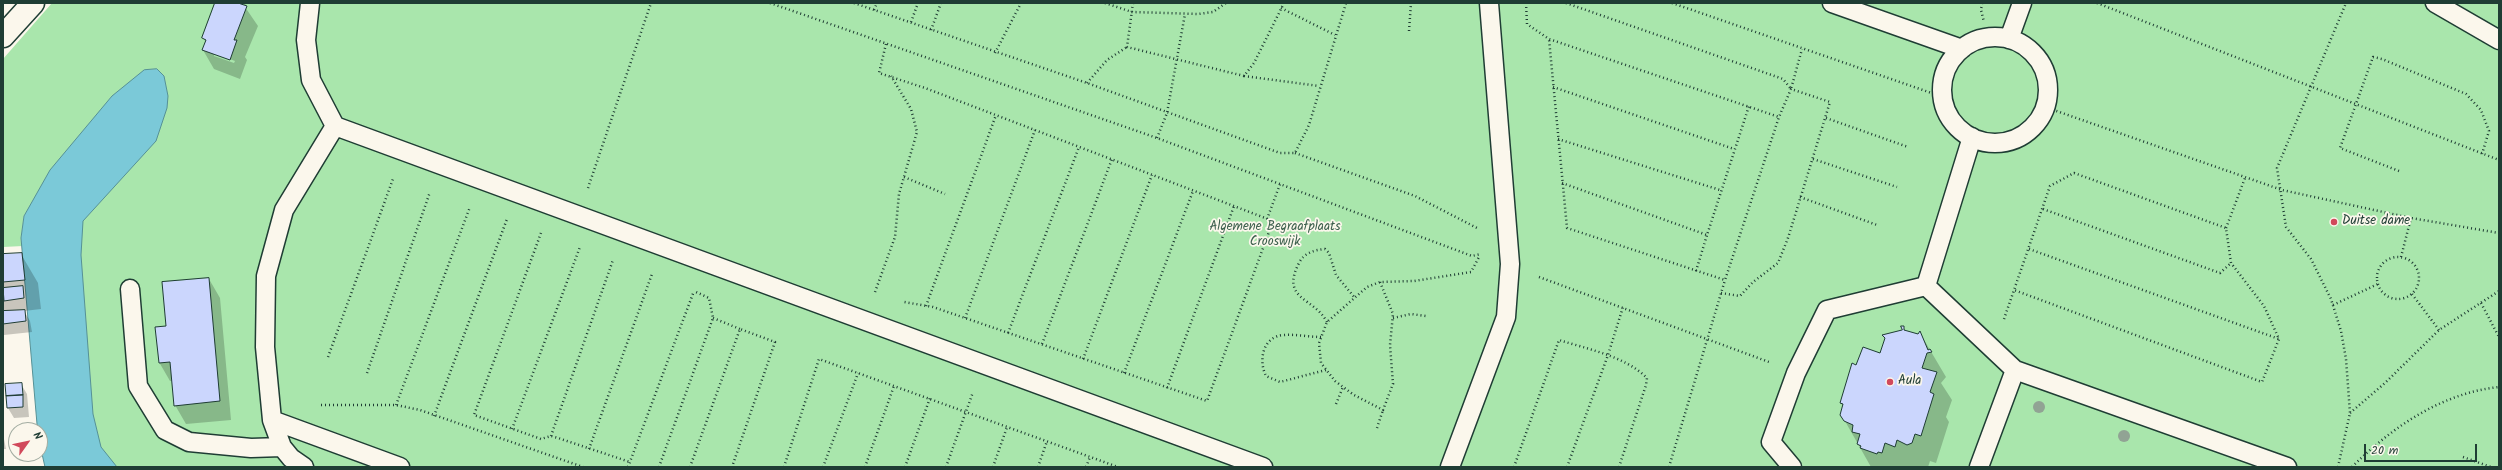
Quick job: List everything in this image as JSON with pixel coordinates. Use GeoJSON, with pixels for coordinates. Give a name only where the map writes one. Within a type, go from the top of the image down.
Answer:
{"type":"FeatureCollection","features":[{"type":"Feature","properties":{"kind":"street"},"geometry":{"type":"LineString","coordinates":[[3,36],[33,3]]}},
{"type":"Feature","properties":{"kind":"lane"},"geometry":{"type":"LineString","coordinates":[[310,3],[306,40],[311,80],[335,126],[1263,467]]}},
{"type":"Feature","properties":{"kind":"lane"},"geometry":{"type":"LineString","coordinates":[[1450,467],[1506,317],[1510,264],[1489,3]]}},
{"type":"Feature","properties":{"kind":"lane"},"geometry":{"type":"LineString","coordinates":[[1832,3],[1962,49]]}},
{"type":"Feature","properties":{"kind":"lane"},"geometry":{"type":"LineString","coordinates":[[2009,39],[2022,3]]}},
{"type":"Feature","properties":{"kind":"lane"},"geometry":{"type":"LineString","coordinates":[[2435,3],[2499,40]]}},
{"type":"Feature","properties":{"kind":"lane"},"geometry":{"type":"LineString","coordinates":[[1992,37],[2009,39],[2025,47],[2038,60],[2046,76],[2048,95],[2045,107],[2033,128],[2018,138],[2000,143],[1982,142],[1972,137],[1953,123],[1943,98],[1944,76],[1951,61],[1962,49],[1976,41],[1992,37]]}},
{"type":"Feature","properties":{"kind":"lane"},"geometry":{"type":"LineString","coordinates":[[304,467],[291,458],[282,447],[272,420],[265,347],[266,276],[284,210],[335,126]]}},
{"type":"Feature","properties":{"kind":"lane"},"geometry":{"type":"LineString","coordinates":[[1926,286],[1972,137]]}},
{"type":"Feature","properties":{"kind":"lane"},"geometry":{"type":"LineString","coordinates":[[1926,286],[2015,370],[2287,467]]}},
{"type":"Feature","properties":{"kind":"lane"},"geometry":{"type":"LineString","coordinates":[[1792,467],[1771,442],[1796,373],[1827,310],[1926,286]]}},
{"type":"Feature","properties":{"kind":"lane"},"geometry":{"type":"LineString","coordinates":[[130,289],[138,386],[165,430],[189,442],[251,448],[282,447]]}},
{"type":"Feature","properties":{"kind":"lane"},"geometry":{"type":"LineString","coordinates":[[1979,467],[2015,370]]}},
{"type":"Feature","properties":{"kind":"lane"},"geometry":{"type":"LineString","coordinates":[[272,420],[400,467]]}},
{"type":"Feature","properties":{"kind":"path"},"geometry":{"type":"LineString","coordinates":[[578,216],[651,3]]}},
{"type":"Feature","properties":{"kind":"path"},"geometry":{"type":"LineString","coordinates":[[770,3],[1157,138],[1472,256],[1493,252]]}},
{"type":"Feature","properties":{"kind":"path"},"geometry":{"type":"LineString","coordinates":[[854,3],[995,53],[1087,83],[1280,153],[1295,153],[1429,203],[1488,235],[1493,252],[1528,274],[1708,338],[1796,373]]}},
{"type":"Feature","properties":{"kind":"path"},"geometry":{"type":"LineString","coordinates":[[874,10],[877,3]]}},
{"type":"Feature","properties":{"kind":"path"},"geometry":{"type":"LineString","coordinates":[[911,22],[918,3]]}},
{"type":"Feature","properties":{"kind":"path"},"geometry":{"type":"LineString","coordinates":[[931,30],[941,3]]}},
{"type":"Feature","properties":{"kind":"path"},"geometry":{"type":"LineString","coordinates":[[995,53],[1021,3]]}},
{"type":"Feature","properties":{"kind":"path"},"geometry":{"type":"LineString","coordinates":[[1105,3],[1132,12],[1185,14],[1213,12],[1226,3]]}},
{"type":"Feature","properties":{"kind":"path"},"geometry":{"type":"LineString","coordinates":[[1127,47],[1133,3]]}},
{"type":"Feature","properties":{"kind":"path"},"geometry":{"type":"LineString","coordinates":[[1244,76],[1254,64],[1284,3]]}},
{"type":"Feature","properties":{"kind":"path"},"geometry":{"type":"LineString","coordinates":[[1295,153],[1310,125],[1319,86],[1346,3]]}},
{"type":"Feature","properties":{"kind":"path"},"geometry":{"type":"LineString","coordinates":[[1409,30],[1411,3]]}},
{"type":"Feature","properties":{"kind":"path"},"geometry":{"type":"LineString","coordinates":[[1526,3],[1527,24],[1549,39],[1779,117]]}},
{"type":"Feature","properties":{"kind":"path"},"geometry":{"type":"LineString","coordinates":[[1566,3],[1783,79],[1791,89],[1830,102],[1813,159],[1778,263],[1753,282],[1740,296],[1721,293]]}},
{"type":"Feature","properties":{"kind":"path"},"geometry":{"type":"LineString","coordinates":[[1672,3],[1943,98]]}},
{"type":"Feature","properties":{"kind":"path"},"geometry":{"type":"LineString","coordinates":[[2097,3],[2499,160]]}},
{"type":"Feature","properties":{"kind":"path"},"geometry":{"type":"LineString","coordinates":[[2338,467],[2350,412],[2346,359],[2334,306],[2312,259],[2286,227],[2282,190],[2277,168],[2346,3]]}},
{"type":"Feature","properties":{"kind":"path"},"geometry":{"type":"LineString","coordinates":[[1281,8],[1335,35]]}},
{"type":"Feature","properties":{"kind":"path"},"geometry":{"type":"LineString","coordinates":[[1157,138],[1167,112],[1185,14]]}},
{"type":"Feature","properties":{"kind":"path"},"geometry":{"type":"LineString","coordinates":[[1549,39],[1567,228],[1725,280]]}},
{"type":"Feature","properties":{"kind":"path"},"geometry":{"type":"LineString","coordinates":[[886,44],[879,72],[1273,221],[1207,401],[965,318],[926,306],[900,301]]}},
{"type":"Feature","properties":{"kind":"path"},"geometry":{"type":"LineString","coordinates":[[1087,83],[1107,60],[1127,47],[1244,76],[1319,86]]}},
{"type":"Feature","properties":{"kind":"path"},"geometry":{"type":"LineString","coordinates":[[1669,467],[1725,280],[1779,117],[1791,89],[1802,49]]}},
{"type":"Feature","properties":{"kind":"path"},"geometry":{"type":"LineString","coordinates":[[2399,171],[2340,148],[2373,57],[2382,59],[2466,94],[2482,110],[2489,131],[2482,154]]}},
{"type":"Feature","properties":{"kind":"path"},"geometry":{"type":"LineString","coordinates":[[837,310],[861,297],[873,298],[894,237],[899,194],[917,132],[911,109],[891,76]]}},
{"type":"Feature","properties":{"kind":"path"},"geometry":{"type":"LineString","coordinates":[[1553,87],[1734,148]]}},
{"type":"Feature","properties":{"kind":"path"},"geometry":{"type":"LineString","coordinates":[[1696,271],[1720,190],[1749,106]]}},
{"type":"Feature","properties":{"kind":"path"},"geometry":{"type":"LineString","coordinates":[[2045,107],[2282,190],[2411,218],[2499,232]]}},
{"type":"Feature","properties":{"kind":"path"},"geometry":{"type":"LineString","coordinates":[[926,306],[996,115]]}},
{"type":"Feature","properties":{"kind":"path"},"geometry":{"type":"LineString","coordinates":[[1826,118],[1908,147]]}},
{"type":"Feature","properties":{"kind":"path"},"geometry":{"type":"LineString","coordinates":[[965,318],[1035,130]]}},
{"type":"Feature","properties":{"kind":"path"},"geometry":{"type":"LineString","coordinates":[[1558,139],[1720,190]]}},
{"type":"Feature","properties":{"kind":"path"},"geometry":{"type":"LineString","coordinates":[[1008,334],[1079,147]]}},
{"type":"Feature","properties":{"kind":"path"},"geometry":{"type":"LineString","coordinates":[[1813,159],[1897,187]]}},
{"type":"Feature","properties":{"kind":"path"},"geometry":{"type":"LineString","coordinates":[[1042,345],[1112,160]]}},
{"type":"Feature","properties":{"kind":"path"},"geometry":{"type":"LineString","coordinates":[[1994,350],[2050,186],[2074,173],[2226,228]]}},
{"type":"Feature","properties":{"kind":"path"},"geometry":{"type":"LineString","coordinates":[[1083,359],[1152,175]]}},
{"type":"Feature","properties":{"kind":"path"},"geometry":{"type":"LineString","coordinates":[[328,357],[391,180],[397,177]]}},
{"type":"Feature","properties":{"kind":"path"},"geometry":{"type":"LineString","coordinates":[[904,177],[945,194]]}},
{"type":"Feature","properties":{"kind":"path"},"geometry":{"type":"LineString","coordinates":[[2014,290],[2262,382],[2279,339],[2264,306],[2232,263],[2226,228],[2245,178]]}},
{"type":"Feature","properties":{"kind":"path"},"geometry":{"type":"LineString","coordinates":[[1562,182],[1707,235]]}},
{"type":"Feature","properties":{"kind":"path"},"geometry":{"type":"LineString","coordinates":[[1267,219],[1280,184]]}},
{"type":"Feature","properties":{"kind":"path"},"geometry":{"type":"LineString","coordinates":[[424,187],[438,192]]}},
{"type":"Feature","properties":{"kind":"path"},"geometry":{"type":"LineString","coordinates":[[366,373],[431,190]]}},
{"type":"Feature","properties":{"kind":"path"},"geometry":{"type":"LineString","coordinates":[[1124,373],[1194,191]]}},
{"type":"Feature","properties":{"kind":"path"},"geometry":{"type":"LineString","coordinates":[[1800,197],[1877,225]]}},
{"type":"Feature","properties":{"kind":"path"},"geometry":{"type":"LineString","coordinates":[[464,202],[478,208]]}},
{"type":"Feature","properties":{"kind":"path"},"geometry":{"type":"LineString","coordinates":[[396,405],[471,205]]}},
{"type":"Feature","properties":{"kind":"path"},"geometry":{"type":"LineString","coordinates":[[1167,388],[1234,206]]}},
{"type":"Feature","properties":{"kind":"path"},"geometry":{"type":"LineString","coordinates":[[2043,209],[2220,273],[2232,263]]}},
{"type":"Feature","properties":{"kind":"path"},"geometry":{"type":"LineString","coordinates":[[500,216],[514,221]]}},
{"type":"Feature","properties":{"kind":"path"},"geometry":{"type":"LineString","coordinates":[[2401,257],[2411,218]]}},
{"type":"Feature","properties":{"kind":"path"},"geometry":{"type":"LineString","coordinates":[[434,416],[507,219]]}},
{"type":"Feature","properties":{"kind":"path"},"geometry":{"type":"LineString","coordinates":[[535,229],[548,234]]}},
{"type":"Feature","properties":{"kind":"path"},"geometry":{"type":"LineString","coordinates":[[542,232],[474,415],[541,439],[550,436],[630,462]]}},
{"type":"Feature","properties":{"kind":"path"},"geometry":{"type":"LineString","coordinates":[[574,244],[587,249]]}},
{"type":"Feature","properties":{"kind":"path"},"geometry":{"type":"LineString","coordinates":[[512,429],[580,246]]}},
{"type":"Feature","properties":{"kind":"path"},"geometry":{"type":"LineString","coordinates":[[2029,249],[2279,339]]}},
{"type":"Feature","properties":{"kind":"path"},"geometry":{"type":"LineString","coordinates":[[1327,322],[1324,317],[1298,294],[1294,286],[1292,277],[1300,260],[1308,253],[1325,250],[1329,253],[1336,275],[1355,298]]}},
{"type":"Feature","properties":{"kind":"path"},"geometry":{"type":"LineString","coordinates":[[1383,410],[1365,402],[1343,387],[1321,363],[1319,343],[1327,322],[1367,287],[1380,282],[1414,281],[1471,272],[1480,254]]}},
{"type":"Feature","properties":{"kind":"path"},"geometry":{"type":"LineString","coordinates":[[607,256],[620,261]]}},
{"type":"Feature","properties":{"kind":"path"},"geometry":{"type":"LineString","coordinates":[[2401,257],[2413,264],[2417,270],[2418,285],[2412,294],[2402,299],[2395,300],[2383,294],[2378,284],[2377,275],[2383,263],[2388,259],[2401,257]]}},
{"type":"Feature","properties":{"kind":"path"},"geometry":{"type":"LineString","coordinates":[[550,436],[613,259]]}},
{"type":"Feature","properties":{"kind":"path"},"geometry":{"type":"LineString","coordinates":[[646,271],[660,276]]}},
{"type":"Feature","properties":{"kind":"path"},"geometry":{"type":"LineString","coordinates":[[589,449],[652,274]]}},
{"type":"Feature","properties":{"kind":"path"},"geometry":{"type":"LineString","coordinates":[[1377,428],[1392,384],[1390,346],[1394,314],[1380,282]]}},
{"type":"Feature","properties":{"kind":"path"},"geometry":{"type":"LineString","coordinates":[[2334,306],[2378,284]]}},
{"type":"Feature","properties":{"kind":"path"},"geometry":{"type":"LineString","coordinates":[[659,467],[713,318],[709,298],[687,288]]}},
{"type":"Feature","properties":{"kind":"path"},"geometry":{"type":"LineString","coordinates":[[628,467],[694,291]]}},
{"type":"Feature","properties":{"kind":"path"},"geometry":{"type":"LineString","coordinates":[[2350,412],[2385,383],[2439,330],[2499,291]]}},
{"type":"Feature","properties":{"kind":"path"},"geometry":{"type":"LineString","coordinates":[[2412,294],[2439,330]]}},
{"type":"Feature","properties":{"kind":"path"},"geometry":{"type":"LineString","coordinates":[[2481,302],[2499,337]]}},
{"type":"Feature","properties":{"kind":"path"},"geometry":{"type":"LineString","coordinates":[[1567,467],[1608,355],[1623,307]]}},
{"type":"Feature","properties":{"kind":"path"},"geometry":{"type":"LineString","coordinates":[[1393,318],[1411,314],[1426,316]]}},
{"type":"Feature","properties":{"kind":"path"},"geometry":{"type":"LineString","coordinates":[[713,318],[775,342],[732,467]]}},
{"type":"Feature","properties":{"kind":"path"},"geometry":{"type":"LineString","coordinates":[[690,467],[740,328]]}},
{"type":"Feature","properties":{"kind":"path"},"geometry":{"type":"LineString","coordinates":[[1321,337],[1277,336],[1266,346],[1262,360],[1262,368],[1266,376],[1280,382],[1326,370]]}},
{"type":"Feature","properties":{"kind":"path"},"geometry":{"type":"LineString","coordinates":[[1514,467],[1559,340],[1608,355],[1642,373],[1646,378],[1646,385],[1619,467]]}},
{"type":"Feature","properties":{"kind":"path"},"geometry":{"type":"LineString","coordinates":[[784,467],[819,358],[1118,467]]}},
{"type":"Feature","properties":{"kind":"path"},"geometry":{"type":"LineString","coordinates":[[823,467],[858,373]]}},
{"type":"Feature","properties":{"kind":"path"},"geometry":{"type":"LineString","coordinates":[[946,467],[975,385]]}},
{"type":"Feature","properties":{"kind":"path"},"geometry":{"type":"LineString","coordinates":[[865,467],[894,386]]}},
{"type":"Feature","properties":{"kind":"path"},"geometry":{"type":"LineString","coordinates":[[1336,404],[1343,387]]}},
{"type":"Feature","properties":{"kind":"path"},"geometry":{"type":"LineString","coordinates":[[2352,467],[2409,420],[2437,405],[2466,393],[2499,387]]}},
{"type":"Feature","properties":{"kind":"path"},"geometry":{"type":"LineString","coordinates":[[905,467],[930,398]]}},
{"type":"Feature","properties":{"kind":"path"},"geometry":{"type":"LineString","coordinates":[[319,405],[396,405],[420,410],[583,467]]}},
{"type":"Feature","properties":{"kind":"path"},"geometry":{"type":"LineString","coordinates":[[993,467],[1007,427]]}},
{"type":"Feature","properties":{"kind":"path"},"geometry":{"type":"LineString","coordinates":[[1038,467],[1047,441]]}},
{"type":"Feature","properties":{"kind":"path"},"geometry":{"type":"LineString","coordinates":[[1086,467],[1090,457]]}},
{"type":"Feature","properties":{"kind":"path"},"geometry":{"type":"LineString","coordinates":[[2463,457],[2491,467]]}},
{"type":"Feature","properties":{"kind":"green space","name":"Algemene Begraafplaats Crooswijk"},"geometry":{"type":"Polygon","coordinates":[[[52,3],[2499,3],[2499,467],[82,467],[52,246],[112,96],[24,216],[21,238],[23,246],[3,247],[3,59],[52,3]]]}},
{"type":"Feature","properties":{"kind":"water"},"geometry":{"type":"Polygon","coordinates":[[[157,69],[164,76],[168,96],[167,108],[156,141],[83,221],[81,255],[93,414],[101,447],[117,467],[45,467],[44,462],[48,462],[48,422],[37,422],[21,238],[24,216],[50,170],[112,96],[144,70],[157,69]]]}},
{"type":"Feature","properties":{"kind":"building"},"geometry":{"type":"Polygon","coordinates":[[[215,3],[238,3],[247,6],[234,40],[237,40],[230,60],[202,50],[206,40],[202,38],[215,3]]]}},
{"type":"Feature","properties":{"kind":"building"},"geometry":{"type":"Polygon","coordinates":[[[22,253],[25,280],[3,282],[3,254],[22,253]]]}},
{"type":"Feature","properties":{"kind":"building"},"geometry":{"type":"Polygon","coordinates":[[[209,278],[220,401],[174,406],[170,362],[159,363],[155,327],[166,326],[162,282],[209,278]]]}},
{"type":"Feature","properties":{"kind":"building"},"geometry":{"type":"Polygon","coordinates":[[[23,286],[24,298],[4,301],[3,288],[23,286]]]}},
{"type":"Feature","properties":{"kind":"building"},"geometry":{"type":"Polygon","coordinates":[[[25,310],[26,321],[3,324],[3,311],[25,310]]]}},
{"type":"Feature","properties":{"kind":"building","name":"Aula"},"geometry":{"type":"Polygon","coordinates":[[[1901,326],[1904,326],[1904,330],[1918,334],[1920,331],[1928,350],[1930,349],[1932,352],[1927,353],[1922,368],[1937,372],[1930,392],[1934,394],[1921,436],[1915,434],[1912,443],[1907,445],[1897,440],[1895,447],[1885,443],[1882,453],[1878,452],[1877,454],[1860,448],[1861,446],[1857,444],[1860,434],[1852,432],[1853,425],[1844,421],[1840,415],[1843,404],[1840,403],[1852,363],[1856,365],[1863,347],[1880,353],[1885,338],[1882,335],[1902,330],[1901,326]]]}},
{"type":"Feature","properties":{"kind":"building"},"geometry":{"type":"Polygon","coordinates":[[[22,383],[23,395],[6,396],[5,384],[22,383]]]}},
{"type":"Feature","properties":{"kind":"building"},"geometry":{"type":"Polygon","coordinates":[[[23,395],[23,407],[7,408],[6,396],[23,395]]]}},
{"type":"Feature","properties":{"kind":"place","name":"Duitse dame"},"geometry":{"type":"Point","coordinates":[2334,222]}},
{"type":"Feature","properties":{"kind":"place","name":"Aula"},"geometry":{"type":"Point","coordinates":[1890,382]}}]}
